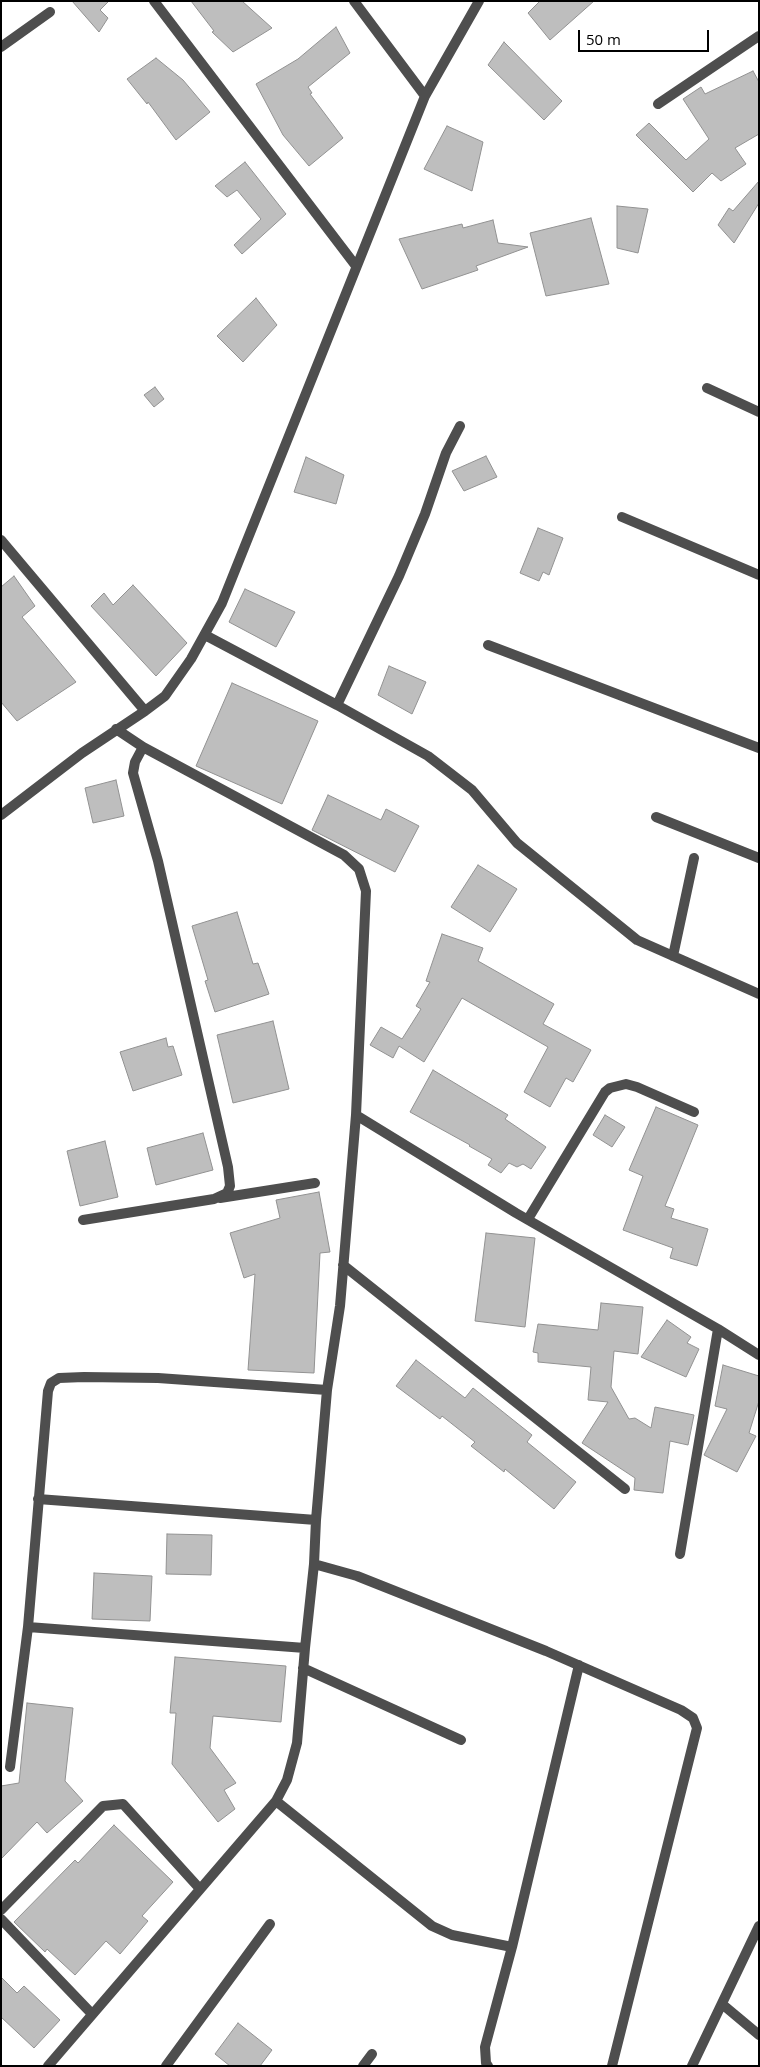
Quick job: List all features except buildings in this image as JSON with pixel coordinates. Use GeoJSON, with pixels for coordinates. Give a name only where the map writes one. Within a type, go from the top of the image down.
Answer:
{"type":"FeatureCollection","features":[{"type":"Feature","properties":{"kind":"street"},"geometry":{"type":"LineString","coordinates":[[154,1],[356,266]]}},
{"type":"Feature","properties":{"kind":"street"},"geometry":{"type":"LineString","coordinates":[[354,1],[425,96]]}},
{"type":"Feature","properties":{"kind":"street"},"geometry":{"type":"LineString","coordinates":[[1,816],[74,758],[165,696],[205,635],[222,603],[425,96],[479,1]]}},
{"type":"Feature","properties":{"kind":"street"},"geometry":{"type":"LineString","coordinates":[[1,47],[50,12]]}},
{"type":"Feature","properties":{"kind":"street"},"geometry":{"type":"LineString","coordinates":[[658,104],[759,36]]}},
{"type":"Feature","properties":{"kind":"street"},"geometry":{"type":"LineString","coordinates":[[707,388],[759,412]]}},
{"type":"Feature","properties":{"kind":"street"},"geometry":{"type":"LineString","coordinates":[[337,705],[399,576],[425,514],[446,453],[460,426]]}},
{"type":"Feature","properties":{"kind":"street"},"geometry":{"type":"LineString","coordinates":[[622,517],[759,575]]}},
{"type":"Feature","properties":{"kind":"street"},"geometry":{"type":"LineString","coordinates":[[1,540],[145,711]]}},
{"type":"Feature","properties":{"kind":"street"},"geometry":{"type":"LineString","coordinates":[[205,635],[428,756],[472,790],[517,843],[637,940],[759,994]]}},
{"type":"Feature","properties":{"kind":"street"},"geometry":{"type":"LineString","coordinates":[[488,645],[759,748]]}},
{"type":"Feature","properties":{"kind":"street"},"geometry":{"type":"LineString","coordinates":[[48,2066],[276,1802],[287,1780],[297,1743],[314,1564],[327,1390],[340,1306],[356,1116],[366,891],[359,869],[344,855],[143,747],[116,729]]}},
{"type":"Feature","properties":{"kind":"street"},"geometry":{"type":"LineString","coordinates":[[143,747],[134,762],[133,773],[158,861],[230,1177],[230,1186],[227,1193],[214,1199]]}},
{"type":"Feature","properties":{"kind":"street"},"geometry":{"type":"LineString","coordinates":[[656,817],[759,858]]}},
{"type":"Feature","properties":{"kind":"street"},"geometry":{"type":"LineString","coordinates":[[673,956],[694,858]]}},
{"type":"Feature","properties":{"kind":"street"},"geometry":{"type":"LineString","coordinates":[[528,1220],[605,1092],[610,1088],[626,1084],[637,1087],[694,1112]]}},
{"type":"Feature","properties":{"kind":"street"},"geometry":{"type":"LineString","coordinates":[[356,1116],[528,1220],[718,1329],[759,1356]]}},
{"type":"Feature","properties":{"kind":"street"},"geometry":{"type":"LineString","coordinates":[[83,1220],[315,1183]]}},
{"type":"Feature","properties":{"kind":"street"},"geometry":{"type":"LineString","coordinates":[[343,1265],[625,1489]]}},
{"type":"Feature","properties":{"kind":"street"},"geometry":{"type":"LineString","coordinates":[[680,1554],[718,1329]]}},
{"type":"Feature","properties":{"kind":"street"},"geometry":{"type":"LineString","coordinates":[[10,1767],[28,1627],[48,1391],[51,1383],[59,1378],[158,1378],[327,1390]]}},
{"type":"Feature","properties":{"kind":"street"},"geometry":{"type":"LineString","coordinates":[[38,1499],[316,1520]]}},
{"type":"Feature","properties":{"kind":"street"},"geometry":{"type":"LineString","coordinates":[[314,1564],[357,1576],[579,1665],[681,1710],[693,1718],[697,1728],[612,2066]]}},
{"type":"Feature","properties":{"kind":"street"},"geometry":{"type":"LineString","coordinates":[[28,1627],[305,1648]]}},
{"type":"Feature","properties":{"kind":"street"},"geometry":{"type":"LineString","coordinates":[[488,2066],[486,2063],[485,2047],[512,1947],[579,1665]]}},
{"type":"Feature","properties":{"kind":"street"},"geometry":{"type":"LineString","coordinates":[[303,1668],[461,1740]]}},
{"type":"Feature","properties":{"kind":"street"},"geometry":{"type":"LineString","coordinates":[[276,1802],[432,1926],[452,1935],[512,1947]]}},
{"type":"Feature","properties":{"kind":"street"},"geometry":{"type":"LineString","coordinates":[[1,1910],[102,1806],[123,1804],[200,1889]]}},
{"type":"Feature","properties":{"kind":"street"},"geometry":{"type":"LineString","coordinates":[[1,1919],[92,2014]]}},
{"type":"Feature","properties":{"kind":"street"},"geometry":{"type":"LineString","coordinates":[[166,2066],[270,1924]]}},
{"type":"Feature","properties":{"kind":"street"},"geometry":{"type":"LineString","coordinates":[[692,2066],[759,1926]]}},
{"type":"Feature","properties":{"kind":"street"},"geometry":{"type":"LineString","coordinates":[[722,2004],[759,2035]]}},
{"type":"Feature","properties":{"kind":"street"},"geometry":{"type":"LineString","coordinates":[[364,2066],[372,2054]]}}]}
